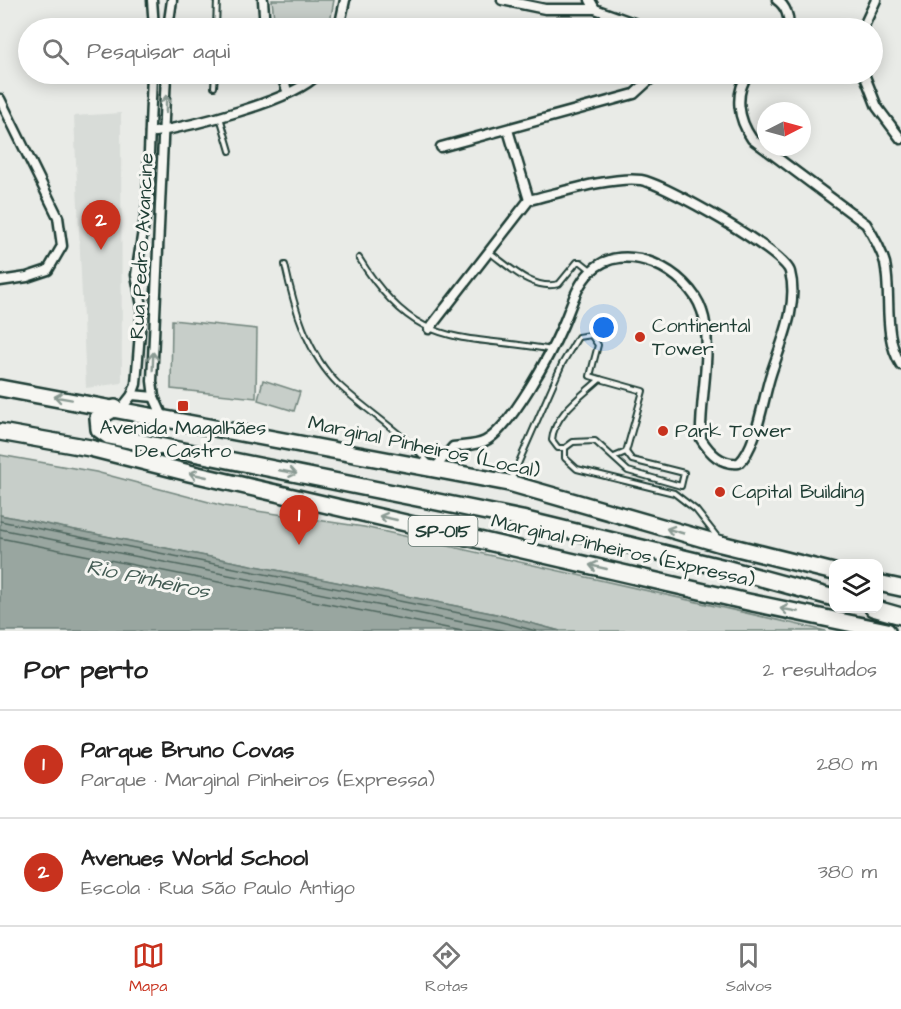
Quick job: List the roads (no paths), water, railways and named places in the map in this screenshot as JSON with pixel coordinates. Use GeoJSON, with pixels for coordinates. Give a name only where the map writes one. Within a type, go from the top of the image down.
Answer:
{"type":"FeatureCollection","features":[{"type":"Feature","properties":{"kind":"highway","name":"Marginal Pinheiros (Local)"},"geometry":{"type":"LineString","coordinates":[[0,388],[118,408],[509,483],[721,544],[829,571]]}},
{"type":"Feature","properties":{"kind":"highway"},"geometry":{"type":"LineString","coordinates":[[118,408],[98,418],[99,429],[109,436],[522,519],[725,568],[829,597]]}},
{"type":"Feature","properties":{"kind":"highway"},"geometry":{"type":"LineString","coordinates":[[0,424],[46,439]]}},
{"type":"Feature","properties":{"kind":"highway","name":"Marginal Pinheiros (Expressa)"},"geometry":{"type":"LineString","coordinates":[[0,432],[46,439],[748,602],[887,631]]}},
{"type":"Feature","properties":{"kind":"highway"},"geometry":{"type":"LineString","coordinates":[[883,584],[901,588]]}},
{"type":"Feature","properties":{"kind":"highway"},"geometry":{"type":"LineString","coordinates":[[883,612],[901,616]]}},
{"type":"Feature","properties":{"kind":"street"},"geometry":{"type":"LineString","coordinates":[[152,0],[153,18]]}},
{"type":"Feature","properties":{"kind":"street"},"geometry":{"type":"LineString","coordinates":[[153,15],[170,18],[172,0]]}},
{"type":"Feature","properties":{"kind":"street"},"geometry":{"type":"LineString","coordinates":[[262,0],[264,18]]}},
{"type":"Feature","properties":{"kind":"street"},"geometry":{"type":"LineString","coordinates":[[341,18],[345,0]]}},
{"type":"Feature","properties":{"kind":"street"},"geometry":{"type":"LineString","coordinates":[[502,0],[545,9],[596,9],[621,18]]}},
{"type":"Feature","properties":{"kind":"street"},"geometry":{"type":"LineString","coordinates":[[590,0],[596,9]]}},
{"type":"Feature","properties":{"kind":"street"},"geometry":{"type":"LineString","coordinates":[[777,0],[782,4],[788,18]]}},
{"type":"Feature","properties":{"kind":"street"},"geometry":{"type":"LineString","coordinates":[[868,18],[876,0]]}},
{"type":"Feature","properties":{"kind":"street","name":"Rua Pedro Avancine"},"geometry":{"type":"LineString","coordinates":[[118,408],[132,395],[136,384],[142,306],[136,275],[140,263],[147,205],[152,84]]}},
{"type":"Feature","properties":{"kind":"street","name":"Rua Pedro Avancine"},"geometry":{"type":"LineString","coordinates":[[163,417],[154,397],[158,268],[156,252],[165,130],[166,84]]}},
{"type":"Feature","properties":{"kind":"street"},"geometry":{"type":"LineString","coordinates":[[285,84],[288,93]]}},
{"type":"Feature","properties":{"kind":"street"},"geometry":{"type":"LineString","coordinates":[[150,133],[219,115],[288,93],[305,84]]}},
{"type":"Feature","properties":{"kind":"street"},"geometry":{"type":"LineString","coordinates":[[441,147],[634,94],[645,84]]}},
{"type":"Feature","properties":{"kind":"street"},"geometry":{"type":"LineString","coordinates":[[742,84],[739,105],[741,118],[752,139],[866,224],[878,243],[884,262],[888,291],[891,339],[901,365]]}},
{"type":"Feature","properties":{"kind":"street"},"geometry":{"type":"LineString","coordinates":[[868,84],[877,107],[901,139]]}},
{"type":"Feature","properties":{"kind":"street"},"geometry":{"type":"LineString","coordinates":[[0,99],[58,217],[62,246],[48,270],[0,281]]}},
{"type":"Feature","properties":{"kind":"street"},"geometry":{"type":"LineString","coordinates":[[508,130],[529,200]]}},
{"type":"Feature","properties":{"kind":"street"},"geometry":{"type":"LineString","coordinates":[[429,329],[529,200],[621,180],[642,180],[664,189],[732,227],[782,259],[788,267],[793,288],[788,321],[762,402],[753,439],[744,459],[739,463],[730,464],[708,451],[701,439],[705,328],[702,310],[681,282],[663,267],[643,260],[624,259],[591,270],[580,284],[553,350],[500,431],[477,445],[453,447],[434,469]]}},
{"type":"Feature","properties":{"kind":"street"},"geometry":{"type":"LineString","coordinates":[[140,263],[148,262],[158,268]]}},
{"type":"Feature","properties":{"kind":"street"},"geometry":{"type":"LineString","coordinates":[[140,289],[157,288]]}},
{"type":"Feature","properties":{"kind":"street"},"geometry":{"type":"LineString","coordinates":[[132,395],[154,397]]}},
{"type":"Feature","properties":{"kind":"lane"},"geometry":{"type":"LineString","coordinates":[[217,18],[218,0]]}},
{"type":"Feature","properties":{"kind":"lane"},"geometry":{"type":"LineString","coordinates":[[219,115],[230,151]]}},
{"type":"Feature","properties":{"kind":"lane"},"geometry":{"type":"LineString","coordinates":[[488,251],[528,280],[541,285],[559,284],[577,262],[581,262],[591,270]]}},
{"type":"Feature","properties":{"kind":"lane"},"geometry":{"type":"LineString","coordinates":[[359,258],[388,298],[429,329],[459,339],[553,350]]}},
{"type":"Feature","properties":{"kind":"lane"},"geometry":{"type":"LineString","coordinates":[[285,265],[303,330],[325,367],[338,384],[393,428],[434,469]]}},
{"type":"Feature","properties":{"kind":"lane"},"geometry":{"type":"LineString","coordinates":[[509,483],[561,364],[578,337],[591,334],[598,345],[590,376],[643,390],[626,452]]}},
{"type":"Feature","properties":{"kind":"lane"},"geometry":{"type":"LineString","coordinates":[[600,379],[560,417],[553,430],[552,440],[558,448],[565,448],[573,442],[595,441],[628,471],[681,486],[684,473],[632,460],[626,452]]}},
{"type":"Feature","properties":{"kind":"lane"},"geometry":{"type":"LineString","coordinates":[[565,448],[565,458],[577,469],[674,493],[696,510],[721,544]]}},
{"type":"Feature","properties":{"kind":"lane"},"geometry":{"type":"LineString","coordinates":[[614,457],[626,452]]}},
{"type":"Feature","properties":{"kind":"water","name":"Rio Pinheiros"},"geometry":{"type":"Polygon","coordinates":[[[0,515],[496,614],[560,631],[0,631],[0,515]]]}},
{"type":"Feature","properties":{"kind":"place","name":"Avenues World School"},"geometry":{"type":"Point","coordinates":[101,250]}},
{"type":"Feature","properties":{"kind":"place","name":"Continental Tower"},"geometry":{"type":"Point","coordinates":[640,337]}},
{"type":"Feature","properties":{"kind":"place","name":"Avenida Magalhães De Castro"},"geometry":{"type":"Point","coordinates":[183,406]}},
{"type":"Feature","properties":{"kind":"place","name":"Park Tower"},"geometry":{"type":"Point","coordinates":[663,431]}},
{"type":"Feature","properties":{"kind":"place","name":"Capital Building"},"geometry":{"type":"Point","coordinates":[720,492]}},
{"type":"Feature","properties":{"kind":"place","name":"Parque Bruno Covas"},"geometry":{"type":"Point","coordinates":[299,545]}}]}
